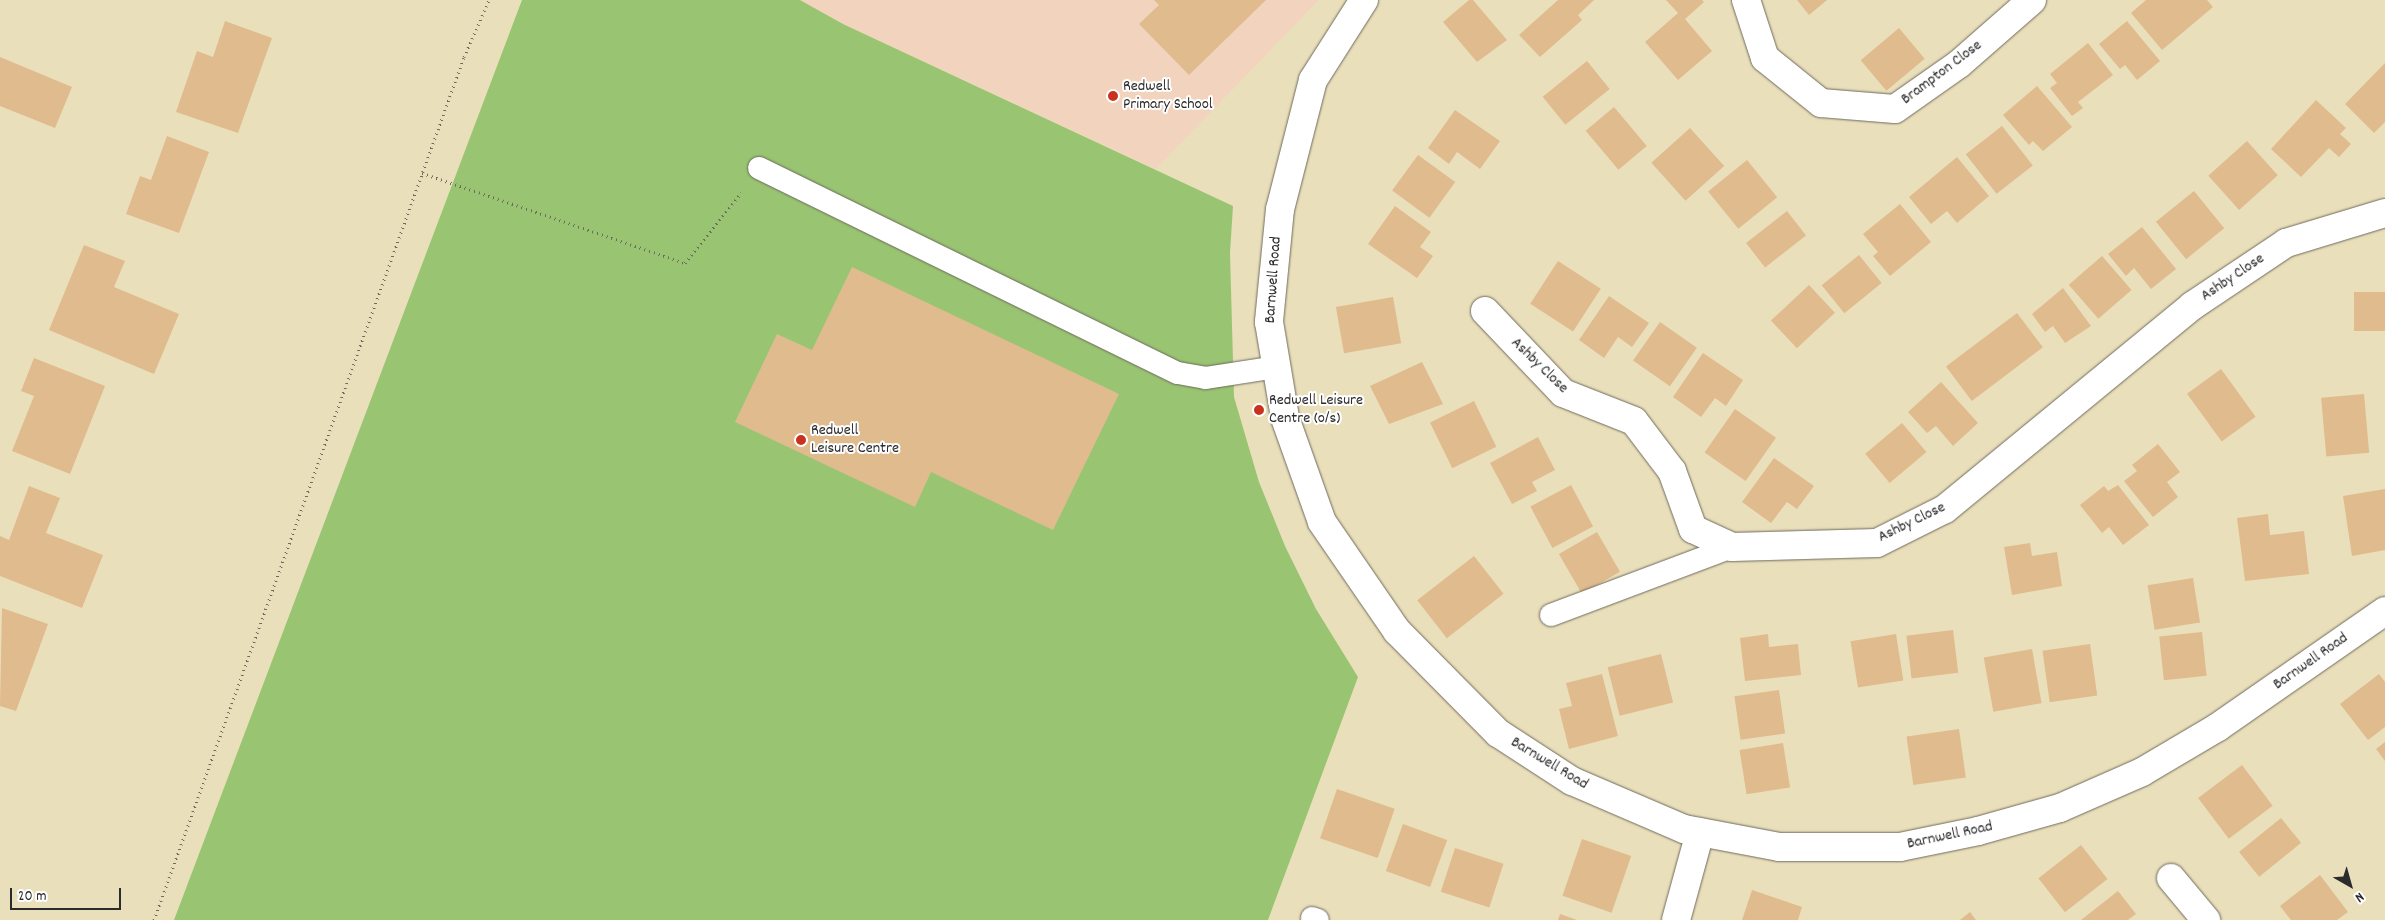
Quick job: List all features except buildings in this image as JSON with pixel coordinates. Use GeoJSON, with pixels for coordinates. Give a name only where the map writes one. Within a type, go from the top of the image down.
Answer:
{"type":"FeatureCollection","features":[{"type":"Feature","properties":{"kind":"street","name":"Barnwell Road"},"geometry":{"type":"LineString","coordinates":[[1364,0],[1313,80],[1280,209],[1269,322],[1285,418],[1322,522],[1397,632],[1498,733],[1572,781],[1684,829],[1779,847],[1900,846],[1978,831],[2060,808],[2142,772],[2218,727],[2385,611]]}},
{"type":"Feature","properties":{"kind":"street","name":"Brampton Close"},"geometry":{"type":"LineString","coordinates":[[1746,0],[1765,58],[1821,103],[1894,109],[1959,64],[2032,0]]}},
{"type":"Feature","properties":{"kind":"street","name":"Ashby Close"},"geometry":{"type":"LineString","coordinates":[[1485,311],[1563,394],[1634,422],[1672,470],[1693,528],[1732,547],[1877,543],[1945,509],[2192,306],[2286,243],[2385,213]]}},
{"type":"Feature","properties":{"kind":"street"},"geometry":{"type":"LineString","coordinates":[[1676,920],[1700,832]]}},
{"type":"Feature","properties":{"kind":"street"},"geometry":{"type":"LineString","coordinates":[[2171,878],[2206,920]]}},
{"type":"Feature","properties":{"kind":"lane"},"geometry":{"type":"LineString","coordinates":[[759,168],[1178,373],[1206,378],[1276,367]]}},
{"type":"Feature","properties":{"kind":"lane"},"geometry":{"type":"LineString","coordinates":[[1551,615],[1732,547]]}},
{"type":"Feature","properties":{"kind":"path"},"geometry":{"type":"LineString","coordinates":[[154,920],[464,57],[489,0]]}},
{"type":"Feature","properties":{"kind":"path"},"geometry":{"type":"LineString","coordinates":[[422,173],[685,263],[759,168]]}},
{"type":"Feature","properties":{"kind":"shaded area","name":"Redwell Primary School"},"geometry":{"type":"Polygon","coordinates":[[[800,0],[1319,0],[1156,169],[843,24],[800,0]]]}},
{"type":"Feature","properties":{"kind":"green space","name":"Redwell Leisure Centre"},"geometry":{"type":"Polygon","coordinates":[[[522,0],[800,0],[843,24],[1233,206],[1230,253],[1234,397],[1259,482],[1285,546],[1316,609],[1358,677],[1268,920],[174,920],[522,0]]]}},
{"type":"Feature","properties":{"kind":"place","name":"Redwell Primary School"},"geometry":{"type":"Point","coordinates":[1113,96]}},
{"type":"Feature","properties":{"kind":"place","name":"Redwell Leisure Centre (o/s)"},"geometry":{"type":"Point","coordinates":[1259,410]}},
{"type":"Feature","properties":{"kind":"place","name":"Redwell Leisure Centre"},"geometry":{"type":"Point","coordinates":[801,440]}}]}
